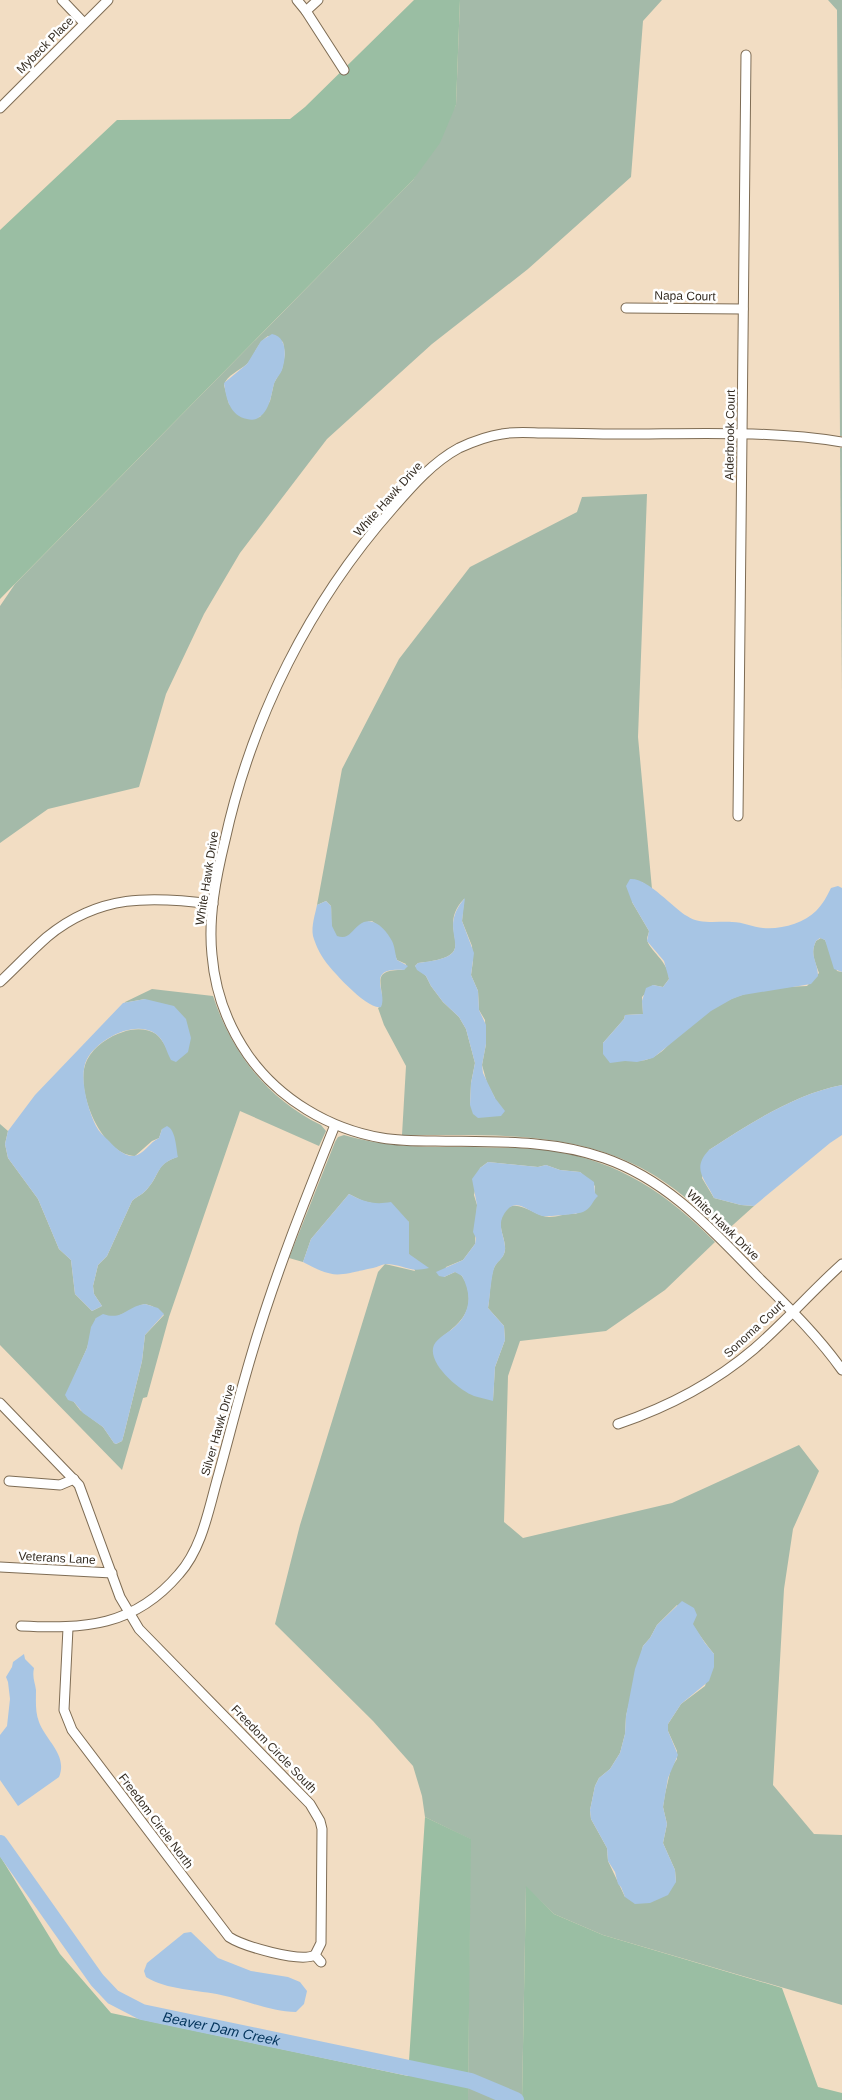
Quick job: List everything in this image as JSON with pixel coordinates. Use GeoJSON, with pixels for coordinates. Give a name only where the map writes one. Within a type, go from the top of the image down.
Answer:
{"type":"FeatureCollection","features":[{"type":"Feature","properties":{"kind":"street"},"geometry":{"type":"LineString","coordinates":[[62,0],[84,23]]}},
{"type":"Feature","properties":{"kind":"street","name":"Mybeck Place"},"geometry":{"type":"LineString","coordinates":[[0,108],[108,0]]}},
{"type":"Feature","properties":{"kind":"street"},"geometry":{"type":"LineString","coordinates":[[297,0],[306,10],[344,70]]}},
{"type":"Feature","properties":{"kind":"street"},"geometry":{"type":"LineString","coordinates":[[306,10],[318,0]]}},
{"type":"Feature","properties":{"kind":"street","name":"Alderbrook Court"},"geometry":{"type":"LineString","coordinates":[[738,816],[746,55]]}},
{"type":"Feature","properties":{"kind":"street","name":"Napa Court"},"geometry":{"type":"LineString","coordinates":[[626,308],[743,309]]}},
{"type":"Feature","properties":{"kind":"street","name":"White Hawk Drive"},"geometry":{"type":"LineString","coordinates":[[842,442],[802,436],[504,433],[459,448],[427,472],[366,540],[327,595],[290,657],[266,708],[241,777],[224,845],[213,904],[211,942],[215,977],[227,1018],[237,1038],[249,1057],[274,1084],[300,1106],[335,1125],[365,1135],[397,1140],[531,1143],[584,1152],[623,1165],[657,1184],[690,1209],[792,1311],[828,1350],[842,1370]]}},
{"type":"Feature","properties":{"kind":"street"},"geometry":{"type":"LineString","coordinates":[[0,982],[47,937],[63,925],[98,908],[130,900],[148,898],[171,898],[213,904]]}},
{"type":"Feature","properties":{"kind":"street","name":"Silver Hawk Drive"},"geometry":{"type":"LineString","coordinates":[[21,1626],[68,1628],[105,1622],[128,1614],[154,1598],[179,1575],[199,1539],[266,1308],[292,1233],[335,1125]]}},
{"type":"Feature","properties":{"kind":"street","name":"Sonoma Court"},"geometry":{"type":"LineString","coordinates":[[618,1424],[673,1402],[716,1378],[756,1348],[842,1264]]}},
{"type":"Feature","properties":{"kind":"street","name":"Veterans Lane"},"geometry":{"type":"LineString","coordinates":[[0,1404],[74,1479],[82,1492],[128,1614]]}},
{"type":"Feature","properties":{"kind":"street"},"geometry":{"type":"LineString","coordinates":[[9,1482],[60,1484],[74,1479]]}},
{"type":"Feature","properties":{"kind":"street","name":"Veterans Lane"},"geometry":{"type":"LineString","coordinates":[[0,1567],[112,1574]]}},
{"type":"Feature","properties":{"kind":"street","name":"Freedom Circle South"},"geometry":{"type":"LineString","coordinates":[[128,1614],[139,1629],[304,1797],[316,1812],[322,1829],[321,1943],[318,1959]]}},
{"type":"Feature","properties":{"kind":"street","name":"Freedom Circle North"},"geometry":{"type":"LineString","coordinates":[[68,1628],[64,1710],[72,1730],[229,1937],[242,1944],[276,1953],[318,1959]]}},
{"type":"Feature","properties":{"kind":"green space"},"geometry":{"type":"Polygon","coordinates":[[[414,0],[460,0],[456,105],[440,143],[413,180],[0,599],[0,230],[117,120],[290,119],[305,107],[414,0]]]}},
{"type":"Feature","properties":{"kind":"green space"},"geometry":{"type":"Polygon","coordinates":[[[460,0],[662,0],[643,21],[631,177],[528,269],[432,344],[327,439],[240,553],[204,614],[166,694],[139,787],[48,809],[0,843],[0,606],[15,584],[413,180],[456,105],[460,0]],[[268,336],[261,342],[247,364],[230,376],[224,385],[229,404],[248,419],[260,417],[270,401],[274,383],[282,369],[285,354],[283,342],[268,336]]]}},
{"type":"Feature","properties":{"kind":"green space"},"geometry":{"type":"Polygon","coordinates":[[[828,0],[842,0],[842,436],[840,436],[837,10],[828,0]]]}},
{"type":"Feature","properties":{"kind":"green space"},"geometry":{"type":"Polygon","coordinates":[[[840,448],[842,448],[842,691],[840,448]]]}},
{"type":"Feature","properties":{"kind":"green space"},"geometry":{"type":"Polygon","coordinates":[[[647,494],[638,737],[652,889],[642,882],[632,902],[649,931],[648,943],[666,967],[669,979],[663,987],[653,985],[642,997],[643,1014],[625,1015],[624,1019],[603,1043],[621,1061],[640,1061],[659,1054],[703,1016],[731,999],[759,991],[807,986],[819,973],[813,949],[816,941],[821,938],[827,944],[837,971],[842,972],[842,1085],[807,1095],[773,1111],[709,1150],[702,1178],[714,1198],[741,1205],[754,1206],[724,1233],[692,1203],[657,1177],[628,1161],[597,1150],[565,1142],[533,1138],[468,1135],[402,1135],[406,1066],[384,1025],[378,1008],[381,1006],[382,999],[380,980],[382,976],[386,972],[393,970],[404,970],[406,964],[397,960],[389,938],[372,921],[363,924],[349,936],[344,938],[337,937],[332,930],[331,906],[326,901],[317,905],[342,769],[399,659],[470,567],[577,512],[582,497],[647,494]],[[464,899],[456,911],[453,922],[455,948],[450,955],[439,960],[418,963],[415,966],[426,976],[443,1002],[459,1017],[466,1029],[475,1063],[471,1083],[470,1105],[495,1098],[487,1083],[482,1065],[486,1044],[485,1020],[479,1010],[478,991],[471,975],[473,961],[472,946],[462,921],[464,899]]]}},
{"type":"Feature","properties":{"kind":"green space"},"geometry":{"type":"Polygon","coordinates":[[[152,989],[213,996],[230,1036],[253,1071],[284,1102],[321,1125],[326,1131],[319,1146],[240,1111],[169,1317],[147,1397],[143,1398],[122,1470],[0,1345],[0,1124],[8,1131],[5,1144],[8,1158],[38,1199],[59,1249],[71,1260],[75,1294],[92,1311],[102,1306],[94,1294],[93,1286],[98,1265],[107,1256],[132,1201],[146,1190],[165,1163],[177,1157],[162,1129],[159,1138],[152,1141],[135,1156],[123,1153],[111,1144],[101,1132],[87,1102],[84,1072],[87,1060],[98,1046],[118,1034],[136,1029],[153,1032],[162,1041],[176,1062],[145,999],[123,1003],[152,989]],[[145,1304],[116,1317],[96,1318],[87,1348],[67,1393],[80,1410],[103,1427],[116,1444],[122,1441],[124,1434],[142,1361],[145,1335],[164,1315],[152,1306],[145,1304]]]}},
{"type":"Feature","properties":{"kind":"green space"},"geometry":{"type":"Polygon","coordinates":[[[344,1135],[392,1145],[532,1149],[576,1156],[599,1163],[641,1182],[679,1209],[715,1242],[665,1290],[606,1331],[520,1341],[508,1376],[504,1522],[523,1538],[672,1503],[799,1445],[819,1471],[793,1529],[784,1589],[773,1785],[814,1834],[842,1835],[842,2005],[603,1935],[554,1914],[526,1887],[522,2100],[468,2100],[470,1839],[425,1817],[422,1796],[413,1766],[373,1721],[275,1624],[300,1525],[378,1272],[385,1264],[415,1271],[409,1254],[409,1222],[376,1204],[363,1201],[349,1194],[311,1239],[303,1262],[289,1258],[338,1137],[344,1135]],[[488,1162],[480,1168],[474,1195],[477,1205],[475,1244],[463,1260],[446,1267],[444,1277],[455,1272],[462,1276],[468,1292],[468,1308],[461,1320],[442,1337],[493,1400],[495,1367],[505,1340],[504,1326],[488,1308],[493,1270],[505,1250],[501,1220],[505,1211],[510,1207],[516,1206],[549,1217],[576,1214],[595,1193],[595,1186],[580,1172],[560,1170],[546,1165],[538,1167],[488,1162]],[[677,1605],[657,1625],[643,1646],[626,1716],[625,1734],[620,1753],[610,1769],[599,1778],[595,1786],[590,1810],[591,1819],[607,1848],[608,1861],[625,1897],[676,1882],[675,1870],[663,1843],[667,1824],[663,1807],[665,1794],[671,1768],[677,1759],[677,1751],[668,1731],[668,1724],[681,1704],[705,1686],[714,1654],[677,1605]]]}},
{"type":"Feature","properties":{"kind":"green space"},"geometry":{"type":"Polygon","coordinates":[[[425,1817],[471,1839],[468,2100],[0,2100],[0,1856],[60,1954],[111,2013],[408,2076],[425,1817]]]}},
{"type":"Feature","properties":{"kind":"green space"},"geometry":{"type":"Polygon","coordinates":[[[526,1886],[554,1914],[603,1935],[782,1988],[818,2087],[842,2093],[842,2100],[522,2100],[526,1886]]]}},
{"type":"Feature","properties":{"kind":"water"},"geometry":{"type":"Polygon","coordinates":[[[272,334],[281,339],[283,344],[285,354],[282,370],[274,384],[268,407],[262,415],[253,420],[241,417],[230,406],[224,383],[247,364],[261,341],[272,334]]]}},
{"type":"Feature","properties":{"kind":"water"},"geometry":{"type":"Polygon","coordinates":[[[630,879],[637,880],[652,888],[692,919],[703,922],[736,922],[770,928],[791,925],[805,919],[825,900],[831,888],[838,886],[842,888],[842,972],[834,969],[825,940],[820,938],[816,941],[813,951],[818,976],[811,984],[743,995],[732,999],[711,1011],[653,1058],[637,1062],[610,1063],[603,1054],[603,1043],[624,1019],[625,1015],[643,1014],[642,1001],[646,988],[653,985],[663,987],[669,979],[664,961],[647,941],[649,931],[632,902],[626,886],[630,879]]]}},
{"type":"Feature","properties":{"kind":"water"},"geometry":{"type":"Polygon","coordinates":[[[465,898],[462,921],[474,953],[471,975],[478,991],[479,1010],[486,1025],[483,1073],[495,1098],[505,1111],[501,1116],[478,1118],[473,1114],[470,1105],[471,1083],[475,1063],[466,1029],[459,1017],[443,1002],[426,976],[417,970],[415,966],[418,963],[450,955],[455,949],[453,923],[456,911],[465,898]]]}},
{"type":"Feature","properties":{"kind":"water"},"geometry":{"type":"Polygon","coordinates":[[[326,901],[331,906],[332,926],[337,936],[347,936],[364,922],[374,922],[383,928],[392,941],[397,960],[408,966],[404,970],[392,970],[384,973],[381,977],[383,1001],[381,1007],[367,1003],[359,996],[333,971],[320,953],[313,936],[313,924],[317,905],[326,901]]]}},
{"type":"Feature","properties":{"kind":"water"},"geometry":{"type":"Polygon","coordinates":[[[145,999],[174,1006],[186,1019],[191,1038],[188,1052],[176,1062],[171,1060],[163,1043],[156,1034],[138,1029],[118,1033],[99,1045],[87,1059],[83,1074],[85,1093],[97,1128],[120,1151],[131,1156],[137,1155],[159,1138],[162,1129],[167,1126],[174,1135],[178,1157],[166,1162],[146,1190],[132,1201],[107,1256],[98,1265],[93,1286],[94,1294],[102,1306],[92,1311],[75,1294],[71,1260],[59,1249],[38,1199],[8,1158],[5,1144],[8,1131],[35,1095],[123,1003],[145,999]]]}},
{"type":"Feature","properties":{"kind":"water"},"geometry":{"type":"Polygon","coordinates":[[[842,1085],[842,1135],[754,1206],[741,1205],[714,1198],[700,1169],[701,1163],[709,1150],[773,1111],[807,1095],[842,1085]]]}},
{"type":"Feature","properties":{"kind":"water"},"geometry":{"type":"Polygon","coordinates":[[[488,1162],[538,1167],[546,1165],[560,1170],[580,1172],[594,1182],[595,1193],[598,1196],[586,1211],[580,1213],[542,1216],[516,1205],[507,1210],[503,1216],[501,1229],[505,1250],[495,1266],[488,1308],[504,1326],[505,1340],[495,1367],[493,1401],[474,1396],[453,1382],[439,1368],[433,1352],[435,1343],[457,1324],[466,1312],[468,1291],[462,1276],[455,1272],[444,1277],[439,1276],[436,1272],[463,1260],[475,1244],[476,1238],[473,1232],[477,1205],[472,1179],[480,1168],[488,1162]]]}},
{"type":"Feature","properties":{"kind":"water"},"geometry":{"type":"Polygon","coordinates":[[[349,1194],[369,1202],[391,1202],[409,1222],[409,1254],[429,1268],[416,1270],[383,1264],[352,1273],[330,1274],[303,1262],[311,1239],[349,1194]]]}},
{"type":"Feature","properties":{"kind":"water"},"geometry":{"type":"Polygon","coordinates":[[[145,1304],[158,1308],[164,1314],[145,1335],[142,1361],[124,1434],[122,1441],[116,1444],[103,1427],[83,1413],[65,1395],[87,1348],[91,1327],[96,1318],[103,1314],[115,1316],[145,1304]]]}},
{"type":"Feature","properties":{"kind":"water"},"geometry":{"type":"Polygon","coordinates":[[[682,1601],[694,1608],[697,1615],[693,1624],[714,1654],[714,1667],[709,1681],[681,1704],[668,1724],[668,1731],[678,1755],[668,1778],[663,1807],[667,1824],[663,1843],[675,1870],[676,1882],[668,1895],[650,1903],[635,1904],[625,1897],[618,1884],[615,1872],[608,1861],[607,1848],[591,1819],[590,1810],[595,1786],[599,1778],[610,1769],[620,1753],[625,1734],[626,1716],[635,1669],[643,1646],[657,1625],[682,1601]]]}},
{"type":"Feature","properties":{"kind":"water"},"geometry":{"type":"Polygon","coordinates":[[[24,1654],[25,1659],[34,1668],[33,1677],[38,1718],[42,1729],[55,1748],[61,1762],[61,1769],[59,1777],[18,1806],[0,1780],[0,1735],[7,1726],[10,1699],[6,1677],[13,1662],[24,1654]]]}},
{"type":"Feature","properties":{"kind":"water"},"geometry":{"type":"Polygon","coordinates":[[[191,1932],[218,1958],[251,1971],[288,1977],[300,1982],[307,1991],[304,2004],[296,2012],[277,2010],[221,1995],[163,1985],[146,1977],[144,1971],[147,1963],[184,1933],[191,1932]]]}},
{"type":"Feature","properties":{"kind":"waterway","name":"Beaver Dam Creek"},"geometry":{"type":"LineString","coordinates":[[0,1843],[97,1980],[113,1997],[142,2012],[471,2081],[516,2100]]}}]}
